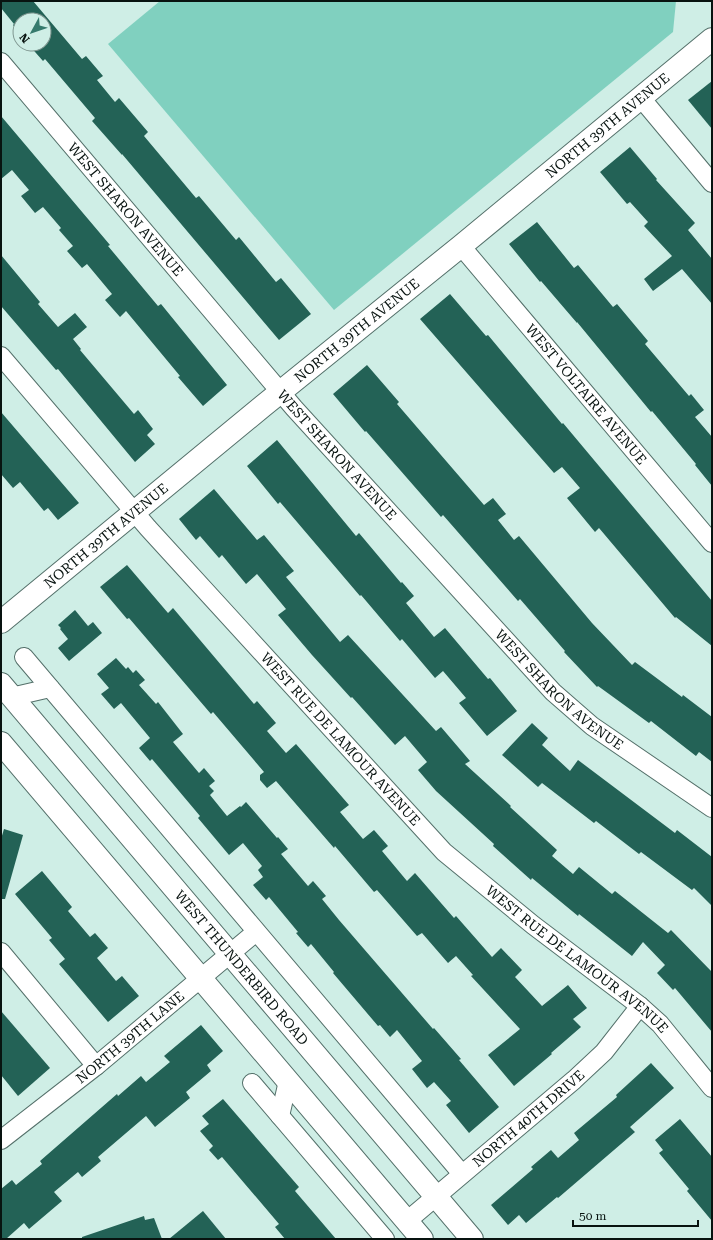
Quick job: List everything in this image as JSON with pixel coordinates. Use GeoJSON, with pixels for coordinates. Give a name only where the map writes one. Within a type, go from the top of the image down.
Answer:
{"type":"FeatureCollection","features":[{"type":"Feature","properties":{"kind":"main road","name":"NORTH 39TH AVENUE"},"geometry":{"type":"LineString","coordinates":[[1,622],[712,39]]}},
{"type":"Feature","properties":{"kind":"main road","name":"WEST THUNDERBIRD ROAD"},"geometry":{"type":"LineString","coordinates":[[6,690],[472,1239]]}},
{"type":"Feature","properties":{"kind":"main road"},"geometry":{"type":"LineString","coordinates":[[1,742],[422,1239]]}},
{"type":"Feature","properties":{"kind":"street","name":"WEST SHARON AVENUE"},"geometry":{"type":"LineString","coordinates":[[1,62],[280,392],[553,692],[592,726],[712,808]]}},
{"type":"Feature","properties":{"kind":"street"},"geometry":{"type":"LineString","coordinates":[[640,98],[712,183]]}},
{"type":"Feature","properties":{"kind":"street","name":"WEST VOLTAIRE AVENUE"},"geometry":{"type":"LineString","coordinates":[[461,246],[712,543]]}},
{"type":"Feature","properties":{"kind":"street","name":"WEST RUE DE LAMOUR AVENUE"},"geometry":{"type":"LineString","coordinates":[[1,356],[134,512],[444,852],[532,925],[640,1006],[660,1024],[712,1088]]}},
{"type":"Feature","properties":{"kind":"street"},"geometry":{"type":"LineString","coordinates":[[24,657],[462,1174]]}},
{"type":"Feature","properties":{"kind":"street","name":"WEST THUNDERBIRD ROAD"},"geometry":{"type":"LineString","coordinates":[[6,690],[50,688]]}},
{"type":"Feature","properties":{"kind":"street","name":"NORTH 39TH LANE"},"geometry":{"type":"LineString","coordinates":[[1,1140],[96,1066],[256,932]]}},
{"type":"Feature","properties":{"kind":"street"},"geometry":{"type":"LineString","coordinates":[[1,952],[96,1066]]}},
{"type":"Feature","properties":{"kind":"street","name":"NORTH 40TH DRIVE"},"geometry":{"type":"LineString","coordinates":[[407,1222],[574,1080],[604,1052],[640,1006]]}},
{"type":"Feature","properties":{"kind":"street"},"geometry":{"type":"LineString","coordinates":[[280,1116],[288,1081]]}},
{"type":"Feature","properties":{"kind":"street"},"geometry":{"type":"LineString","coordinates":[[252,1083],[385,1239]]}},
{"type":"Feature","properties":{"kind":"green space"},"geometry":{"type":"Polygon","coordinates":[[[160,1],[676,1],[673,32],[334,310],[108,44],[160,1]]]}},
{"type":"Feature","properties":{"kind":"building"},"geometry":{"type":"Polygon","coordinates":[[[1,1],[33,1],[42,12],[12,12],[12,22],[1,8],[1,1]]]}},
{"type":"Feature","properties":{"kind":"building"},"geometry":{"type":"Polygon","coordinates":[[[52,23],[82,59],[86,56],[103,76],[97,80],[115,102],[119,98],[148,132],[144,136],[196,198],[199,196],[236,240],[239,237],[276,282],[281,278],[311,314],[279,340],[122,154],[92,121],[95,118],[45,59],[43,61],[35,52],[52,52],[52,23]]]}},
{"type":"Feature","properties":{"kind":"building"},"geometry":{"type":"Polygon","coordinates":[[[712,81],[712,129],[688,100],[712,81]]]}},
{"type":"Feature","properties":{"kind":"building"},"geometry":{"type":"Polygon","coordinates":[[[1,116],[110,245],[108,246],[158,306],[161,304],[227,385],[203,406],[126,311],[120,317],[105,300],[112,294],[87,264],[82,268],[67,251],[73,246],[59,230],[61,228],[43,207],[35,213],[21,196],[29,190],[12,170],[1,179],[1,116]]]}},
{"type":"Feature","properties":{"kind":"building"},"geometry":{"type":"Polygon","coordinates":[[[630,147],[657,179],[656,180],[695,223],[688,230],[712,259],[712,304],[682,269],[653,291],[644,279],[672,256],[644,226],[648,222],[630,202],[627,204],[600,172],[630,147]]]}},
{"type":"Feature","properties":{"kind":"building"},"geometry":{"type":"Polygon","coordinates":[[[537,222],[574,268],[578,265],[613,307],[617,304],[648,341],[645,344],[689,396],[691,394],[704,410],[695,417],[712,437],[712,486],[695,465],[696,464],[652,411],[651,412],[577,322],[541,281],[540,282],[509,244],[537,222]]]}},
{"type":"Feature","properties":{"kind":"building"},"geometry":{"type":"Polygon","coordinates":[[[1,255],[40,302],[38,304],[58,327],[75,313],[87,327],[73,339],[81,349],[80,350],[134,414],[138,410],[153,429],[147,435],[155,444],[135,462],[58,369],[56,370],[1,306],[1,255]]]}},
{"type":"Feature","properties":{"kind":"building"},"geometry":{"type":"Polygon","coordinates":[[[450,294],[486,336],[488,335],[712,601],[712,646],[676,617],[675,618],[599,528],[595,532],[567,498],[580,488],[562,467],[554,473],[420,319],[450,294]]]}},
{"type":"Feature","properties":{"kind":"building"},"geometry":{"type":"Polygon","coordinates":[[[367,365],[399,402],[397,404],[484,505],[493,498],[506,514],[498,520],[514,540],[519,536],[592,623],[632,665],[635,662],[712,717],[712,762],[699,752],[696,756],[651,721],[649,723],[598,686],[597,687],[564,652],[565,651],[520,599],[518,601],[443,515],[441,517],[366,431],[365,432],[333,394],[367,365]]]}},
{"type":"Feature","properties":{"kind":"building"},"geometry":{"type":"Polygon","coordinates":[[[1,412],[79,503],[58,520],[48,508],[44,511],[20,482],[13,488],[1,474],[1,412]]]}},
{"type":"Feature","properties":{"kind":"building"},"geometry":{"type":"Polygon","coordinates":[[[277,440],[356,536],[359,533],[401,583],[402,582],[414,596],[406,603],[434,637],[445,628],[488,679],[490,678],[517,711],[487,736],[459,703],[466,698],[443,671],[435,678],[402,639],[400,641],[361,595],[360,596],[280,502],[278,504],[247,466],[277,440]]]}},
{"type":"Feature","properties":{"kind":"building"},"geometry":{"type":"Polygon","coordinates":[[[214,489],[257,540],[264,535],[294,571],[286,577],[340,642],[348,635],[436,731],[441,727],[470,761],[465,764],[557,850],[552,856],[573,874],[579,867],[612,894],[615,891],[668,933],[671,930],[712,972],[712,1032],[675,988],[673,990],[657,973],[665,965],[643,942],[632,956],[579,914],[578,916],[532,878],[531,880],[493,846],[494,844],[436,791],[418,770],[427,762],[405,736],[395,745],[312,655],[278,615],[286,609],[257,574],[246,584],[222,555],[219,558],[200,536],[196,540],[179,519],[214,489]]]}},
{"type":"Feature","properties":{"kind":"building"},"geometry":{"type":"Polygon","coordinates":[[[127,565],[168,613],[173,608],[254,704],[257,701],[276,723],[267,731],[286,753],[296,744],[349,805],[340,812],[363,839],[374,830],[388,846],[382,851],[407,881],[415,873],[454,918],[456,916],[492,957],[501,948],[522,970],[515,977],[542,1006],[568,985],[587,1008],[573,1019],[581,1027],[514,1086],[488,1055],[520,1029],[471,976],[473,975],[456,956],[448,963],[422,933],[417,936],[377,890],[374,892],[335,846],[334,848],[276,781],[267,788],[260,780],[260,775],[264,772],[213,712],[211,714],[129,618],[127,619],[100,587],[127,565]]]}},
{"type":"Feature","properties":{"kind":"building"},"geometry":{"type":"Polygon","coordinates":[[[75,610],[88,626],[93,622],[102,633],[69,661],[58,648],[68,639],[58,625],[75,610]]]}},
{"type":"Feature","properties":{"kind":"building"},"geometry":{"type":"Polygon","coordinates":[[[116,658],[126,669],[128,667],[133,673],[136,670],[145,680],[139,685],[156,704],[158,702],[183,734],[173,742],[199,773],[204,768],[215,781],[209,786],[214,791],[210,795],[227,816],[246,802],[288,849],[281,854],[308,886],[313,881],[326,896],[322,899],[339,920],[433,1029],[434,1028],[461,1059],[459,1060],[499,1107],[469,1133],[446,1105],[451,1101],[434,1082],[427,1088],[412,1069],[422,1061],[397,1030],[390,1037],[380,1025],[378,1026],[333,973],[334,972],[311,944],[308,947],[296,933],[298,932],[269,897],[266,900],[253,885],[263,877],[258,870],[262,866],[243,843],[229,855],[198,818],[200,816],[152,759],[150,761],[139,748],[150,738],[121,703],[114,709],[101,694],[109,688],[97,674],[116,658]]]}},
{"type":"Feature","properties":{"kind":"building"},"geometry":{"type":"Polygon","coordinates":[[[532,723],[548,738],[542,745],[570,771],[578,760],[675,833],[677,830],[712,857],[712,906],[694,888],[692,890],[641,852],[639,854],[596,821],[594,823],[542,783],[538,787],[502,755],[532,723]]]}},
{"type":"Feature","properties":{"kind":"building"},"geometry":{"type":"Polygon","coordinates":[[[4,829],[23,835],[5,899],[1,899],[1,839],[4,829]]]}},
{"type":"Feature","properties":{"kind":"building"},"geometry":{"type":"Polygon","coordinates":[[[42,871],[72,907],[68,911],[90,937],[95,933],[108,948],[97,958],[116,981],[122,976],[139,996],[108,1022],[59,964],[65,959],[49,940],[52,938],[15,894],[42,871]]]}},
{"type":"Feature","properties":{"kind":"building"},"geometry":{"type":"Polygon","coordinates":[[[1,1011],[50,1068],[18,1096],[1,1075],[1,1011]]]}},
{"type":"Feature","properties":{"kind":"building"},"geometry":{"type":"Polygon","coordinates":[[[201,1025],[223,1051],[207,1065],[211,1071],[186,1092],[190,1098],[155,1127],[146,1116],[98,1157],[101,1161],[82,1177],[78,1172],[54,1192],[62,1201],[29,1229],[24,1223],[6,1239],[1,1239],[1,1189],[12,1180],[16,1185],[42,1164],[40,1161],[117,1094],[118,1096],[141,1076],[146,1082],[170,1062],[164,1056],[201,1025]]]}},
{"type":"Feature","properties":{"kind":"building"},"geometry":{"type":"Polygon","coordinates":[[[651,1063],[674,1088],[630,1127],[635,1132],[558,1198],[557,1197],[526,1223],[519,1215],[508,1225],[491,1205],[533,1169],[531,1167],[551,1150],[558,1158],[579,1140],[574,1133],[617,1097],[616,1095],[651,1063]]]}},
{"type":"Feature","properties":{"kind":"building"},"geometry":{"type":"Polygon","coordinates":[[[223,1099],[299,1187],[295,1191],[336,1239],[285,1239],[275,1227],[279,1224],[222,1157],[218,1160],[209,1150],[213,1146],[200,1131],[209,1124],[202,1116],[223,1099]]]}},
{"type":"Feature","properties":{"kind":"building"},"geometry":{"type":"Polygon","coordinates":[[[680,1119],[712,1157],[712,1221],[687,1191],[689,1189],[659,1153],[663,1150],[655,1140],[680,1119]]]}},
{"type":"Feature","properties":{"kind":"building"},"geometry":{"type":"Polygon","coordinates":[[[203,1211],[226,1239],[169,1239],[203,1211]]]}},
{"type":"Feature","properties":{"kind":"building"},"geometry":{"type":"Polygon","coordinates":[[[144,1216],[145,1220],[154,1218],[162,1239],[82,1239],[82,1237],[144,1216]]]}}]}
